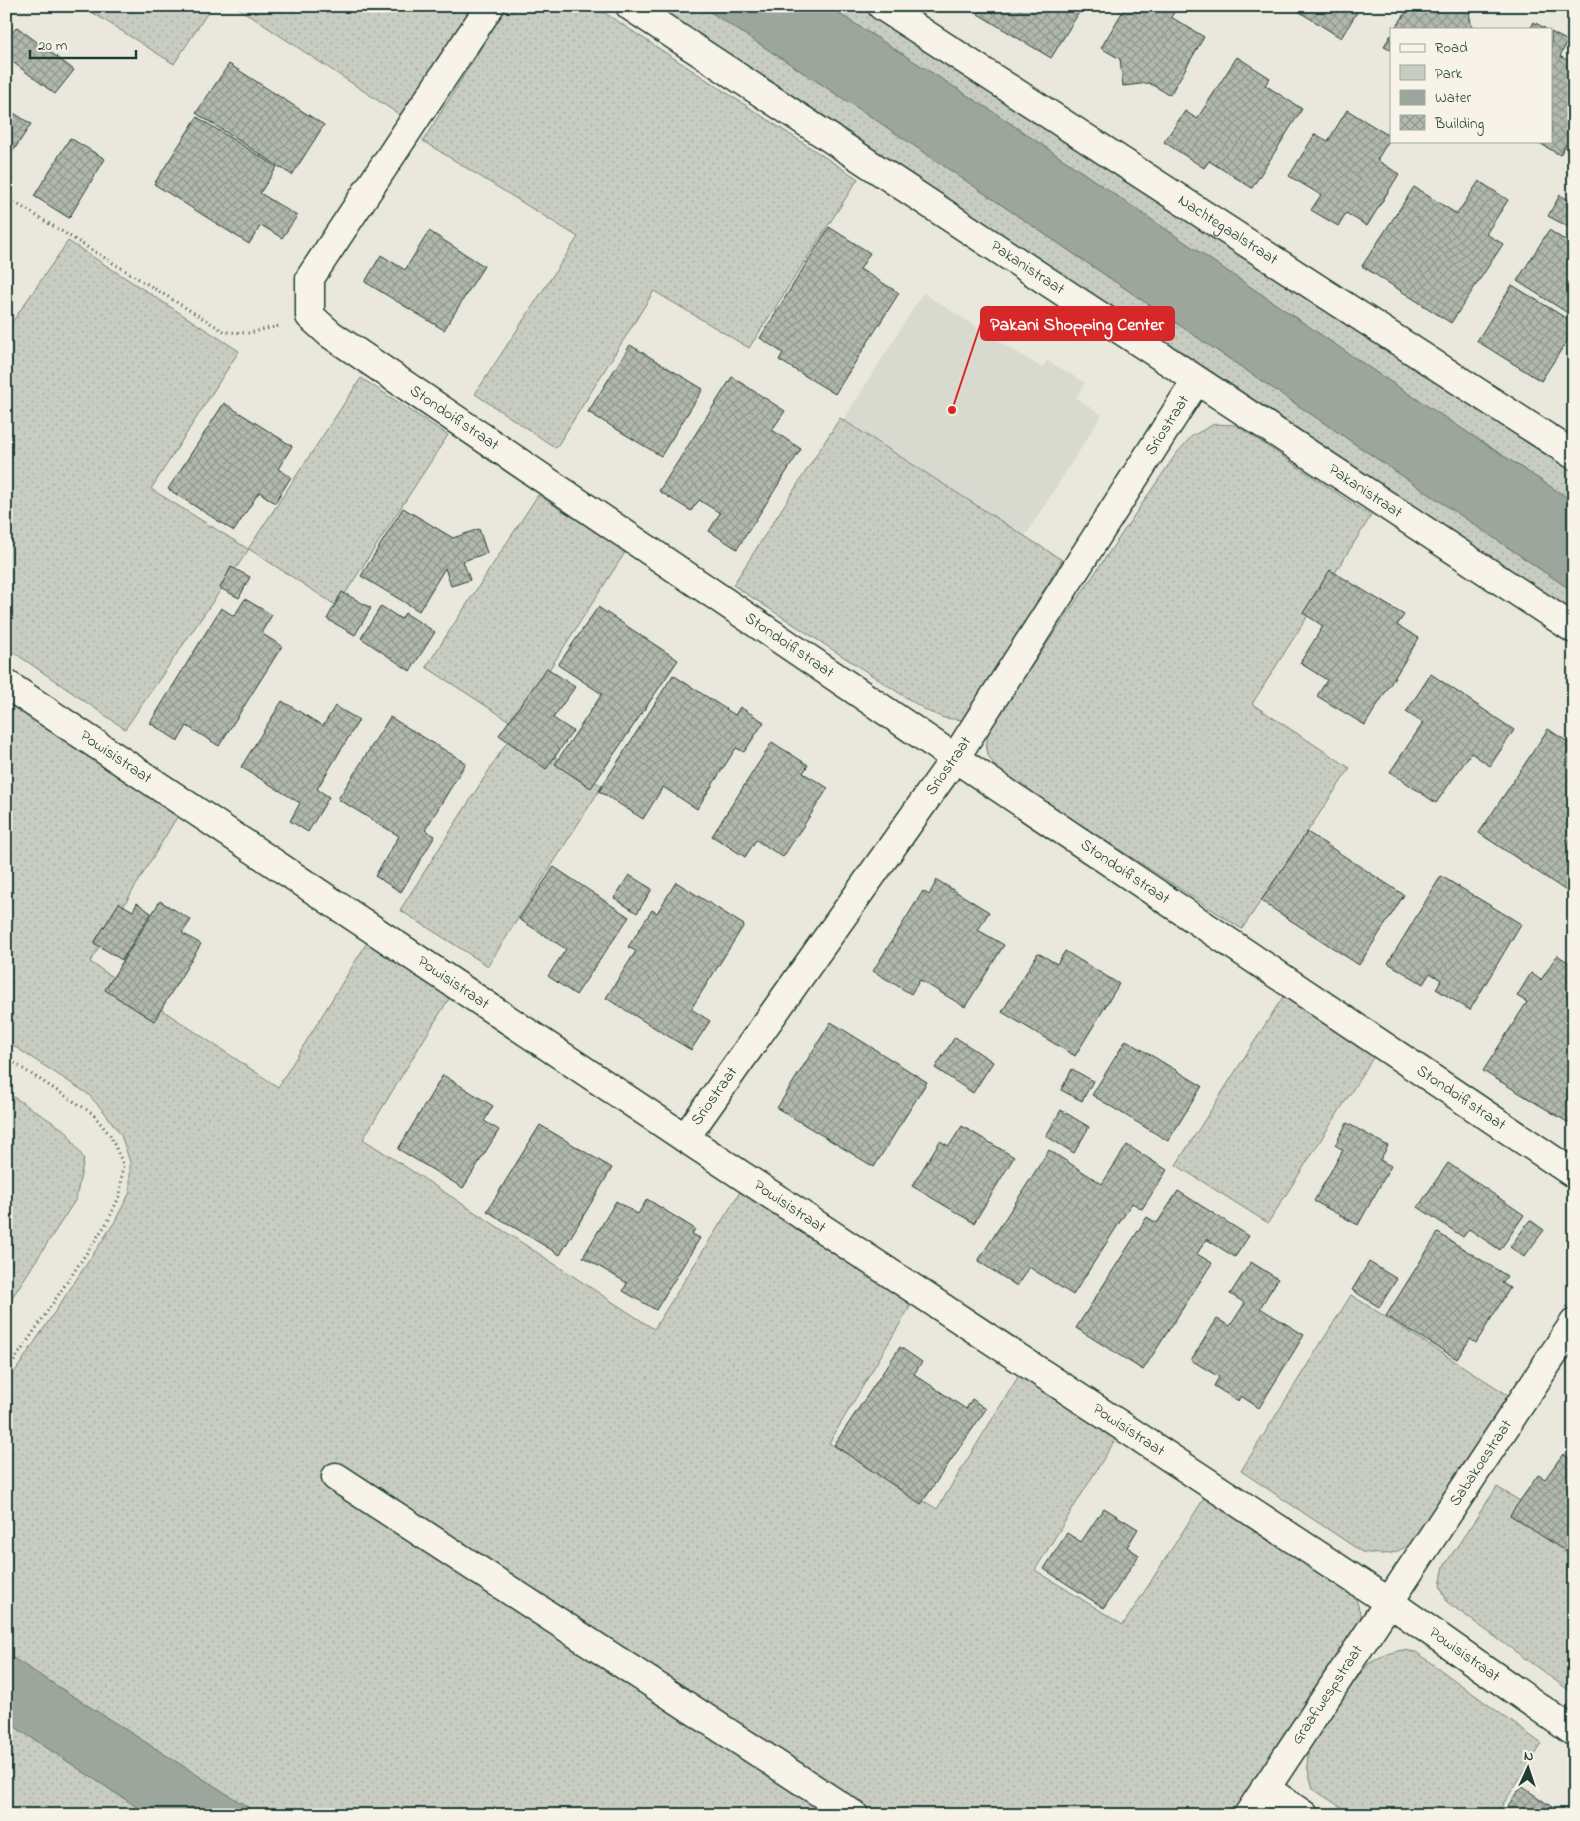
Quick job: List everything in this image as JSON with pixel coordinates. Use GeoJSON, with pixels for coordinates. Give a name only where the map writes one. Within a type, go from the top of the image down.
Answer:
{"type":"FeatureCollection","features":[{"type":"Feature","properties":{"kind":"street"},"geometry":{"type":"LineString","coordinates":[[310,316],[310,278],[490,6]]}},
{"type":"Feature","properties":{"kind":"street","name":"Pakanistraat"},"geometry":{"type":"LineString","coordinates":[[630,6],[926,200],[1196,382],[1574,629]]}},
{"type":"Feature","properties":{"kind":"street","name":"Nachtegaalstraat"},"geometry":{"type":"LineString","coordinates":[[882,6],[1574,455]]}},
{"type":"Feature","properties":{"kind":"street","name":"Stondoifistraat"},"geometry":{"type":"LineString","coordinates":[[310,316],[330,334],[955,758],[1574,1174]]}},
{"type":"Feature","properties":{"kind":"street","name":"Sriostraat"},"geometry":{"type":"LineString","coordinates":[[685,1138],[955,758],[1196,382]]}},
{"type":"Feature","properties":{"kind":"street","name":"Powisistraat"},"geometry":{"type":"LineString","coordinates":[[6,684],[685,1138],[1389,1602],[1574,1732]]}},
{"type":"Feature","properties":{"kind":"street","name":"Sabakoestraat"},"geometry":{"type":"LineString","coordinates":[[1389,1602],[1574,1323]]}},
{"type":"Feature","properties":{"kind":"street"},"geometry":{"type":"LineString","coordinates":[[336,1477],[854,1815]]}},
{"type":"Feature","properties":{"kind":"street","name":"Graafwespstraat"},"geometry":{"type":"LineString","coordinates":[[1248,1815],[1389,1602]]}},
{"type":"Feature","properties":{"kind":"street"},"geometry":{"type":"LineString","coordinates":[[1265,1788],[1304,1815]]}},
{"type":"Feature","properties":{"kind":"path"},"geometry":{"type":"LineString","coordinates":[[6,196],[224,332],[249,333],[310,316]]}},
{"type":"Feature","properties":{"kind":"path"},"geometry":{"type":"LineString","coordinates":[[6,1058],[92,1113],[110,1135],[123,1164],[120,1195],[108,1221],[6,1373]]}},
{"type":"Feature","properties":{"kind":"shaded area"},"geometry":{"type":"Polygon","coordinates":[[[923,293],[1042,368],[1047,360],[1085,383],[1076,398],[1102,415],[1022,541],[839,427],[923,293]]]}},
{"type":"Feature","properties":{"kind":"green space"},"geometry":{"type":"Polygon","coordinates":[[[82,6],[212,6],[174,64],[82,6]]]}},
{"type":"Feature","properties":{"kind":"green space"},"geometry":{"type":"Polygon","coordinates":[[[235,6],[473,6],[400,115],[235,6]]]}},
{"type":"Feature","properties":{"kind":"green space"},"geometry":{"type":"Polygon","coordinates":[[[507,6],[594,6],[858,179],[749,348],[654,291],[556,448],[475,394],[578,237],[423,141],[507,6]]]}},
{"type":"Feature","properties":{"kind":"green space"},"geometry":{"type":"Polygon","coordinates":[[[651,6],[701,6],[870,116],[1574,592],[1574,616],[651,6]]]}},
{"type":"Feature","properties":{"kind":"green space"},"geometry":{"type":"Polygon","coordinates":[[[827,6],[858,6],[1574,471],[1574,502],[1380,375],[995,113],[827,6]]]}},
{"type":"Feature","properties":{"kind":"green space"},"geometry":{"type":"Polygon","coordinates":[[[68,241],[239,351],[151,489],[248,549],[361,378],[448,435],[337,606],[249,549],[125,729],[6,647],[6,331],[68,241]]]}},
{"type":"Feature","properties":{"kind":"green space"},"geometry":{"type":"Polygon","coordinates":[[[840,418],[1062,560],[975,705],[963,720],[944,718],[927,711],[733,585],[840,418]]]}},
{"type":"Feature","properties":{"kind":"green space"},"geometry":{"type":"Polygon","coordinates":[[[1214,424],[1236,425],[1371,516],[1252,704],[1350,768],[1242,929],[1001,773],[989,757],[987,748],[989,729],[1176,454],[1192,436],[1214,424]]]}},
{"type":"Feature","properties":{"kind":"green space"},"geometry":{"type":"Polygon","coordinates":[[[538,495],[626,551],[514,724],[426,667],[538,495]]]}},
{"type":"Feature","properties":{"kind":"green space"},"geometry":{"type":"Polygon","coordinates":[[[6,692],[180,812],[90,962],[278,1087],[368,941],[453,992],[363,1139],[654,1329],[745,1184],[917,1295],[829,1443],[937,1509],[1023,1369],[1120,1432],[1035,1570],[1123,1625],[1208,1492],[1343,1582],[1355,1596],[1361,1616],[1357,1632],[1239,1815],[260,1815],[6,1654],[6,1385],[114,1223],[130,1192],[130,1162],[121,1135],[88,1094],[6,1041],[6,692]]]}},
{"type":"Feature","properties":{"kind":"green space"},"geometry":{"type":"Polygon","coordinates":[[[514,731],[602,786],[488,966],[400,910],[514,731]]]}},
{"type":"Feature","properties":{"kind":"green space"},"geometry":{"type":"Polygon","coordinates":[[[1284,995],[1376,1053],[1268,1223],[1176,1165],[1284,995]]]}},
{"type":"Feature","properties":{"kind":"green space"},"geometry":{"type":"Polygon","coordinates":[[[6,1092],[66,1131],[84,1159],[76,1199],[6,1307],[6,1092]]]}},
{"type":"Feature","properties":{"kind":"green space"},"geometry":{"type":"Polygon","coordinates":[[[1351,1295],[1508,1395],[1418,1538],[1398,1551],[1386,1554],[1362,1552],[1241,1471],[1351,1295]]]}},
{"type":"Feature","properties":{"kind":"green space"},"geometry":{"type":"Polygon","coordinates":[[[1497,1487],[1574,1534],[1574,1694],[1447,1602],[1440,1585],[1444,1566],[1497,1487]]]}},
{"type":"Feature","properties":{"kind":"green space"},"geometry":{"type":"Polygon","coordinates":[[[1402,1650],[1416,1652],[1542,1744],[1496,1815],[1353,1815],[1313,1789],[1307,1766],[1309,1742],[1368,1664],[1386,1654],[1402,1650]]]}},
{"type":"Feature","properties":{"kind":"green space"},"geometry":{"type":"Polygon","coordinates":[[[14,1726],[149,1815],[6,1815],[6,1738],[14,1726]]]}},
{"type":"Feature","properties":{"kind":"water"},"geometry":{"type":"Polygon","coordinates":[[[701,6],[827,6],[995,113],[1380,375],[1574,502],[1574,592],[870,116],[701,6]]]}},
{"type":"Feature","properties":{"kind":"water"},"geometry":{"type":"Polygon","coordinates":[[[6,1655],[260,1815],[149,1815],[6,1721],[6,1655]]]}},
{"type":"Feature","properties":{"kind":"building"},"geometry":{"type":"Polygon","coordinates":[[[983,6],[1083,6],[1051,58],[978,14],[983,6]]]}},
{"type":"Feature","properties":{"kind":"building"},"geometry":{"type":"Polygon","coordinates":[[[1126,6],[1178,6],[1171,17],[1204,37],[1170,95],[1149,83],[1123,86],[1120,59],[1101,48],[1126,6]]]}},
{"type":"Feature","properties":{"kind":"building"},"geometry":{"type":"Polygon","coordinates":[[[1290,6],[1361,6],[1341,38],[1290,6]]]}},
{"type":"Feature","properties":{"kind":"building"},"geometry":{"type":"Polygon","coordinates":[[[1410,6],[1468,6],[1472,28],[1396,28],[1410,6]]]}},
{"type":"Feature","properties":{"kind":"building"},"geometry":{"type":"Polygon","coordinates":[[[1534,22],[1544,28],[1531,28],[1534,22]]]}},
{"type":"Feature","properties":{"kind":"building"},"geometry":{"type":"Polygon","coordinates":[[[17,27],[74,70],[55,94],[6,57],[6,40],[17,27]]]}},
{"type":"Feature","properties":{"kind":"building"},"geometry":{"type":"Polygon","coordinates":[[[1552,33],[1568,41],[1560,56],[1574,64],[1574,95],[1572,97],[1574,98],[1574,131],[1560,155],[1538,142],[1552,142],[1552,33]]]}},
{"type":"Feature","properties":{"kind":"building"},"geometry":{"type":"Polygon","coordinates":[[[1390,37],[1390,49],[1384,46],[1390,37]]]}},
{"type":"Feature","properties":{"kind":"building"},"geometry":{"type":"Polygon","coordinates":[[[1237,57],[1270,78],[1265,85],[1302,109],[1252,188],[1209,161],[1204,168],[1164,142],[1185,111],[1197,119],[1237,57]]]}},
{"type":"Feature","properties":{"kind":"building"},"geometry":{"type":"Polygon","coordinates":[[[229,64],[324,125],[292,175],[196,113],[229,64]]]}},
{"type":"Feature","properties":{"kind":"building"},"geometry":{"type":"Polygon","coordinates":[[[6,108],[31,124],[6,162],[6,108]]]}},
{"type":"Feature","properties":{"kind":"building"},"geometry":{"type":"Polygon","coordinates":[[[1347,110],[1390,136],[1377,160],[1399,174],[1367,226],[1346,213],[1338,226],[1311,210],[1321,195],[1289,176],[1315,134],[1328,141],[1347,110]]]}},
{"type":"Feature","properties":{"kind":"building"},"geometry":{"type":"Polygon","coordinates":[[[197,117],[277,167],[260,193],[297,216],[282,238],[261,225],[249,244],[154,184],[197,117]]]}},
{"type":"Feature","properties":{"kind":"building"},"geometry":{"type":"Polygon","coordinates":[[[70,138],[105,159],[69,218],[34,196],[70,138]]]}},
{"type":"Feature","properties":{"kind":"building"},"geometry":{"type":"Polygon","coordinates":[[[1479,181],[1508,200],[1486,234],[1503,244],[1451,323],[1362,266],[1414,187],[1457,214],[1479,181]]]}},
{"type":"Feature","properties":{"kind":"building"},"geometry":{"type":"Polygon","coordinates":[[[1560,195],[1574,203],[1574,230],[1548,216],[1560,195]]]}},
{"type":"Feature","properties":{"kind":"building"},"geometry":{"type":"Polygon","coordinates":[[[829,227],[870,253],[860,269],[899,293],[835,394],[779,360],[783,353],[760,338],[829,227]]]}},
{"type":"Feature","properties":{"kind":"building"},"geometry":{"type":"Polygon","coordinates":[[[1549,230],[1574,246],[1574,311],[1571,315],[1517,281],[1549,230]]]}},
{"type":"Feature","properties":{"kind":"building"},"geometry":{"type":"Polygon","coordinates":[[[429,231],[484,266],[444,330],[365,282],[381,255],[405,270],[429,231]]]}},
{"type":"Feature","properties":{"kind":"building"},"geometry":{"type":"Polygon","coordinates":[[[1512,285],[1574,323],[1574,330],[1541,381],[1477,341],[1512,285]]]}},
{"type":"Feature","properties":{"kind":"building"},"geometry":{"type":"Polygon","coordinates":[[[630,345],[703,389],[661,456],[588,412],[630,345]]]}},
{"type":"Feature","properties":{"kind":"building"},"geometry":{"type":"Polygon","coordinates":[[[732,377],[785,411],[772,430],[801,449],[737,549],[709,531],[720,513],[699,500],[691,511],[659,491],[732,377]]]}},
{"type":"Feature","properties":{"kind":"building"},"geometry":{"type":"Polygon","coordinates":[[[224,403],[292,446],[278,469],[291,477],[275,503],[259,492],[234,531],[168,489],[224,403]]]}},
{"type":"Feature","properties":{"kind":"building"},"geometry":{"type":"Polygon","coordinates":[[[403,508],[453,538],[479,529],[487,553],[463,561],[470,580],[451,586],[445,568],[419,611],[361,576],[403,508]]]}},
{"type":"Feature","properties":{"kind":"building"},"geometry":{"type":"Polygon","coordinates":[[[231,567],[250,577],[239,598],[220,588],[231,567]]]}},
{"type":"Feature","properties":{"kind":"building"},"geometry":{"type":"Polygon","coordinates":[[[1330,570],[1404,615],[1397,625],[1419,638],[1365,725],[1317,696],[1327,680],[1300,663],[1323,626],[1303,613],[1330,570]]]}},
{"type":"Feature","properties":{"kind":"building"},"geometry":{"type":"Polygon","coordinates":[[[342,592],[371,608],[355,635],[327,619],[342,592]]]}},
{"type":"Feature","properties":{"kind":"building"},"geometry":{"type":"Polygon","coordinates":[[[245,599],[272,615],[261,633],[282,646],[219,746],[187,726],[178,741],[150,723],[221,608],[234,616],[245,599]]]}},
{"type":"Feature","properties":{"kind":"building"},"geometry":{"type":"Polygon","coordinates":[[[381,606],[401,619],[405,613],[435,632],[410,671],[361,638],[381,606]]]}},
{"type":"Feature","properties":{"kind":"building"},"geometry":{"type":"Polygon","coordinates":[[[598,607],[678,660],[591,788],[555,764],[602,694],[558,665],[598,607]]]}},
{"type":"Feature","properties":{"kind":"building"},"geometry":{"type":"Polygon","coordinates":[[[547,668],[575,687],[553,718],[573,731],[546,769],[499,735],[547,668]]]}},
{"type":"Feature","properties":{"kind":"building"},"geometry":{"type":"Polygon","coordinates":[[[1431,674],[1514,730],[1490,766],[1471,753],[1436,803],[1390,772],[1423,723],[1406,712],[1431,674]]]}},
{"type":"Feature","properties":{"kind":"building"},"geometry":{"type":"Polygon","coordinates":[[[673,675],[735,715],[740,707],[764,722],[744,752],[736,748],[697,809],[663,787],[643,819],[599,791],[673,675]]]}},
{"type":"Feature","properties":{"kind":"building"},"geometry":{"type":"Polygon","coordinates":[[[282,701],[323,726],[335,706],[359,720],[317,789],[329,797],[308,832],[290,821],[300,803],[241,767],[282,701]]]}},
{"type":"Feature","properties":{"kind":"building"},"geometry":{"type":"Polygon","coordinates":[[[390,717],[466,763],[425,830],[435,836],[401,892],[375,876],[399,836],[338,799],[390,717]]]}},
{"type":"Feature","properties":{"kind":"building"},"geometry":{"type":"Polygon","coordinates":[[[1548,729],[1574,746],[1574,896],[1479,833],[1548,729]]]}},
{"type":"Feature","properties":{"kind":"building"},"geometry":{"type":"Polygon","coordinates":[[[772,742],[808,765],[803,773],[828,788],[783,857],[756,840],[745,857],[712,836],[772,742]]]}},
{"type":"Feature","properties":{"kind":"building"},"geometry":{"type":"Polygon","coordinates":[[[1307,832],[1404,895],[1359,965],[1261,901],[1307,832]]]}},
{"type":"Feature","properties":{"kind":"building"},"geometry":{"type":"Polygon","coordinates":[[[554,867],[629,917],[576,995],[548,976],[566,949],[519,919],[554,867]]]}},
{"type":"Feature","properties":{"kind":"building"},"geometry":{"type":"Polygon","coordinates":[[[629,875],[652,889],[637,913],[614,898],[629,875]]]}},
{"type":"Feature","properties":{"kind":"building"},"geometry":{"type":"Polygon","coordinates":[[[1441,876],[1521,924],[1470,1010],[1436,989],[1441,980],[1430,973],[1423,984],[1388,963],[1441,876]]]}},
{"type":"Feature","properties":{"kind":"building"},"geometry":{"type":"Polygon","coordinates":[[[937,880],[989,912],[978,930],[1004,945],[965,1007],[920,980],[911,994],[873,971],[923,891],[929,895],[937,880]]]}},
{"type":"Feature","properties":{"kind":"building"},"geometry":{"type":"Polygon","coordinates":[[[676,882],[744,925],[691,1009],[710,1021],[691,1050],[606,998],[636,951],[628,947],[652,910],[657,913],[676,882]]]}},
{"type":"Feature","properties":{"kind":"building"},"geometry":{"type":"Polygon","coordinates":[[[160,901],[191,920],[182,933],[201,944],[154,1021],[105,990],[160,901]]]}},
{"type":"Feature","properties":{"kind":"building"},"geometry":{"type":"Polygon","coordinates":[[[119,903],[133,911],[137,903],[151,913],[122,960],[94,943],[119,903]]]}},
{"type":"Feature","properties":{"kind":"building"},"geometry":{"type":"Polygon","coordinates":[[[1065,951],[1119,984],[1075,1056],[1002,1012],[1038,953],[1057,964],[1065,951]]]}},
{"type":"Feature","properties":{"kind":"building"},"geometry":{"type":"Polygon","coordinates":[[[1557,955],[1574,966],[1574,1126],[1483,1071],[1527,1002],[1517,996],[1531,973],[1541,980],[1557,955]]]}},
{"type":"Feature","properties":{"kind":"building"},"geometry":{"type":"Polygon","coordinates":[[[831,1022],[927,1082],[874,1167],[777,1108],[831,1022]]]}},
{"type":"Feature","properties":{"kind":"building"},"geometry":{"type":"Polygon","coordinates":[[[955,1037],[993,1062],[973,1093],[935,1068],[955,1037]]]}},
{"type":"Feature","properties":{"kind":"building"},"geometry":{"type":"Polygon","coordinates":[[[1126,1040],[1202,1086],[1168,1141],[1092,1095],[1126,1040]]]}},
{"type":"Feature","properties":{"kind":"building"},"geometry":{"type":"Polygon","coordinates":[[[1072,1069],[1093,1081],[1082,1101],[1061,1090],[1072,1069]]]}},
{"type":"Feature","properties":{"kind":"building"},"geometry":{"type":"Polygon","coordinates":[[[443,1075],[493,1106],[484,1121],[499,1130],[463,1188],[398,1149],[443,1075]]]}},
{"type":"Feature","properties":{"kind":"building"},"geometry":{"type":"Polygon","coordinates":[[[1061,1110],[1089,1127],[1074,1153],[1046,1136],[1061,1110]]]}},
{"type":"Feature","properties":{"kind":"building"},"geometry":{"type":"Polygon","coordinates":[[[1347,1123],[1388,1146],[1380,1160],[1391,1166],[1358,1225],[1314,1201],[1343,1150],[1335,1145],[1347,1123]]]}},
{"type":"Feature","properties":{"kind":"building"},"geometry":{"type":"Polygon","coordinates":[[[540,1125],[612,1168],[560,1255],[487,1211],[540,1125]]]}},
{"type":"Feature","properties":{"kind":"building"},"geometry":{"type":"Polygon","coordinates":[[[962,1126],[1014,1157],[974,1223],[912,1186],[940,1141],[949,1146],[962,1126]]]}},
{"type":"Feature","properties":{"kind":"building"},"geometry":{"type":"Polygon","coordinates":[[[1127,1145],[1167,1170],[1142,1209],[1132,1203],[1073,1295],[1029,1267],[1017,1286],[978,1261],[1049,1150],[1102,1184],[1127,1145]]]}},
{"type":"Feature","properties":{"kind":"building"},"geometry":{"type":"Polygon","coordinates":[[[1448,1163],[1524,1215],[1500,1250],[1469,1229],[1463,1237],[1418,1207],[1448,1163]]]}},
{"type":"Feature","properties":{"kind":"building"},"geometry":{"type":"Polygon","coordinates":[[[1178,1191],[1249,1236],[1235,1257],[1206,1239],[1197,1254],[1212,1263],[1143,1370],[1076,1328],[1147,1217],[1157,1223],[1178,1191]]]}},
{"type":"Feature","properties":{"kind":"building"},"geometry":{"type":"Polygon","coordinates":[[[647,1199],[695,1229],[692,1234],[700,1238],[656,1310],[623,1291],[627,1283],[583,1257],[616,1201],[638,1214],[647,1199]]]}},
{"type":"Feature","properties":{"kind":"building"},"geometry":{"type":"Polygon","coordinates":[[[1530,1220],[1544,1230],[1524,1257],[1510,1247],[1530,1220]]]}},
{"type":"Feature","properties":{"kind":"building"},"geometry":{"type":"Polygon","coordinates":[[[1438,1233],[1507,1276],[1502,1283],[1510,1288],[1476,1343],[1470,1339],[1457,1359],[1386,1316],[1438,1233]]]}},
{"type":"Feature","properties":{"kind":"building"},"geometry":{"type":"Polygon","coordinates":[[[1251,1262],[1278,1279],[1260,1308],[1304,1335],[1259,1408],[1241,1396],[1238,1401],[1214,1386],[1219,1377],[1191,1360],[1217,1319],[1230,1326],[1245,1303],[1230,1294],[1251,1262]]]}},
{"type":"Feature","properties":{"kind":"building"},"geometry":{"type":"Polygon","coordinates":[[[1369,1262],[1397,1279],[1379,1307],[1352,1290],[1369,1262]]]}},
{"type":"Feature","properties":{"kind":"building"},"geometry":{"type":"Polygon","coordinates":[[[900,1347],[922,1362],[914,1374],[966,1409],[972,1399],[986,1409],[921,1504],[834,1445],[900,1347]]]}},
{"type":"Feature","properties":{"kind":"building"},"geometry":{"type":"Polygon","coordinates":[[[1563,1454],[1574,1462],[1574,1557],[1510,1515],[1538,1475],[1545,1479],[1563,1454]]]}},
{"type":"Feature","properties":{"kind":"building"},"geometry":{"type":"Polygon","coordinates":[[[1104,1508],[1138,1529],[1127,1547],[1139,1555],[1104,1608],[1044,1569],[1067,1533],[1081,1542],[1104,1508]]]}},
{"type":"Feature","properties":{"kind":"building"},"geometry":{"type":"Polygon","coordinates":[[[1521,1786],[1552,1807],[1547,1815],[1502,1815],[1521,1786]]]}},
{"type":"Feature","properties":{"kind":"place","name":"Pakani Shopping Center"},"geometry":{"type":"Point","coordinates":[952,410]}}]}
